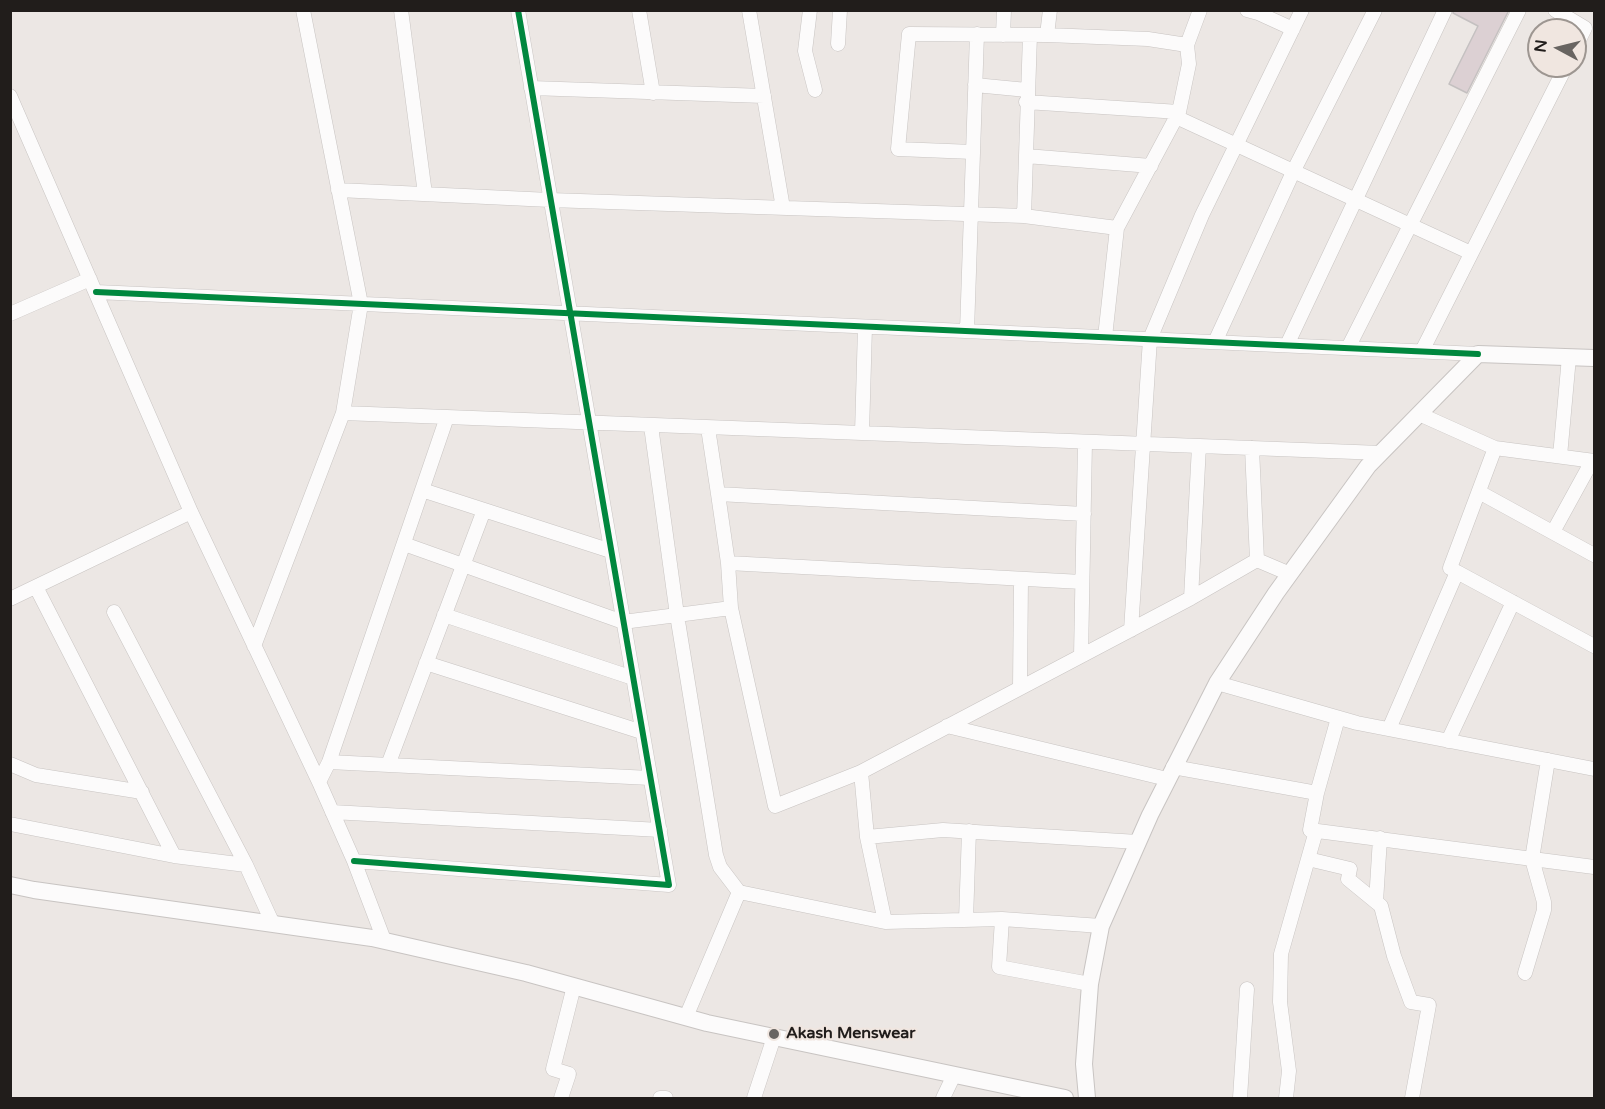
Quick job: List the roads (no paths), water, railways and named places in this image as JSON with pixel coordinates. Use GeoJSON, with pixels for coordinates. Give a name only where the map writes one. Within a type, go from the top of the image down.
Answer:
{"type":"FeatureCollection","features":[{"type":"Feature","properties":{"kind":"street"},"geometry":{"type":"LineString","coordinates":[[254,646],[343,413],[360,304],[303,10]]}},
{"type":"Feature","properties":{"kind":"street"},"geometry":{"type":"LineString","coordinates":[[401,10],[425,194]]}},
{"type":"Feature","properties":{"kind":"street"},"geometry":{"type":"LineString","coordinates":[[354,861],[669,885],[518,10]]}},
{"type":"Feature","properties":{"kind":"street"},"geometry":{"type":"LineString","coordinates":[[639,10],[653,93]]}},
{"type":"Feature","properties":{"kind":"street"},"geometry":{"type":"LineString","coordinates":[[749,10],[783,208]]}},
{"type":"Feature","properties":{"kind":"street"},"geometry":{"type":"LineString","coordinates":[[810,10],[806,51],[815,90]]}},
{"type":"Feature","properties":{"kind":"street"},"geometry":{"type":"LineString","coordinates":[[838,44],[840,10]]}},
{"type":"Feature","properties":{"kind":"street"},"geometry":{"type":"LineString","coordinates":[[1003,35],[1004,10]]}},
{"type":"Feature","properties":{"kind":"street"},"geometry":{"type":"LineString","coordinates":[[1047,35],[1050,10]]}},
{"type":"Feature","properties":{"kind":"street"},"geometry":{"type":"LineString","coordinates":[[1105,337],[1117,228],[1178,115],[1189,64],[1187,45],[1200,10]]}},
{"type":"Feature","properties":{"kind":"street"},"geometry":{"type":"LineString","coordinates":[[1247,10],[1293,29]]}},
{"type":"Feature","properties":{"kind":"street"},"geometry":{"type":"LineString","coordinates":[[1131,630],[1141,444],[1150,339],[1202,216],[1302,10]]}},
{"type":"Feature","properties":{"kind":"street"},"geometry":{"type":"LineString","coordinates":[[1215,342],[1294,170],[1375,10]]}},
{"type":"Feature","properties":{"kind":"street"},"geometry":{"type":"LineString","coordinates":[[1287,345],[1445,10]]}},
{"type":"Feature","properties":{"kind":"street"},"geometry":{"type":"LineString","coordinates":[[1348,348],[1519,10]]}},
{"type":"Feature","properties":{"kind":"street"},"geometry":{"type":"LineString","coordinates":[[1555,10],[1590,30]]}},
{"type":"Feature","properties":{"kind":"street"},"geometry":{"type":"LineString","coordinates":[[973,152],[898,149],[909,34],[1047,35],[1148,39],[1187,45]]}},
{"type":"Feature","properties":{"kind":"street"},"geometry":{"type":"LineString","coordinates":[[968,331],[977,34]]}},
{"type":"Feature","properties":{"kind":"street"},"geometry":{"type":"LineString","coordinates":[[1024,216],[1029,35]]}},
{"type":"Feature","properties":{"kind":"street"},"geometry":{"type":"LineString","coordinates":[[1422,351],[1560,78]]}},
{"type":"Feature","properties":{"kind":"street"},"geometry":{"type":"LineString","coordinates":[[975,85],[1026,96],[1178,115],[1355,201],[1471,253]]}},
{"type":"Feature","properties":{"kind":"street"},"geometry":{"type":"LineString","coordinates":[[531,88],[764,96]]}},
{"type":"Feature","properties":{"kind":"street"},"geometry":{"type":"LineString","coordinates":[[10,96],[191,512],[333,812],[384,940]]}},
{"type":"Feature","properties":{"kind":"street"},"geometry":{"type":"LineString","coordinates":[[1026,156],[1151,166]]}},
{"type":"Feature","properties":{"kind":"street"},"geometry":{"type":"LineString","coordinates":[[338,190],[550,200],[1024,216],[1117,228]]}},
{"type":"Feature","properties":{"kind":"street"},"geometry":{"type":"LineString","coordinates":[[10,314],[93,286],[360,304],[1594,358]]}},
{"type":"Feature","properties":{"kind":"street"},"geometry":{"type":"LineString","coordinates":[[862,434],[865,327]]}},
{"type":"Feature","properties":{"kind":"street"},"geometry":{"type":"LineString","coordinates":[[1087,1098],[1084,1064],[1090,984],[1101,926],[1170,773],[1217,683],[1290,573],[1368,466],[1478,354]]}},
{"type":"Feature","properties":{"kind":"street"},"geometry":{"type":"LineString","coordinates":[[1560,456],[1569,357]]}},
{"type":"Feature","properties":{"kind":"street"},"geometry":{"type":"LineString","coordinates":[[343,413],[1381,453]]}},
{"type":"Feature","properties":{"kind":"street"},"geometry":{"type":"LineString","coordinates":[[1419,414],[1495,448],[1593,461],[1553,532]]}},
{"type":"Feature","properties":{"kind":"street"},"geometry":{"type":"LineString","coordinates":[[319,782],[329,762],[447,417]]}},
{"type":"Feature","properties":{"kind":"street"},"geometry":{"type":"LineString","coordinates":[[651,426],[677,615],[718,863],[739,892],[885,922],[1002,919],[1101,926]]}},
{"type":"Feature","properties":{"kind":"street"},"geometry":{"type":"LineString","coordinates":[[708,428],[728,563],[731,608],[775,806],[861,772],[1191,598],[1257,560]]}},
{"type":"Feature","properties":{"kind":"street"},"geometry":{"type":"LineString","coordinates":[[1081,656],[1085,442]]}},
{"type":"Feature","properties":{"kind":"street"},"geometry":{"type":"LineString","coordinates":[[1191,598],[1199,446]]}},
{"type":"Feature","properties":{"kind":"street"},"geometry":{"type":"LineString","coordinates":[[1252,448],[1257,560]]}},
{"type":"Feature","properties":{"kind":"street"},"geometry":{"type":"LineString","coordinates":[[1495,448],[1450,568],[1594,646]]}},
{"type":"Feature","properties":{"kind":"street"},"geometry":{"type":"LineString","coordinates":[[422,490],[611,551]]}},
{"type":"Feature","properties":{"kind":"street"},"geometry":{"type":"LineString","coordinates":[[1479,492],[1594,555]]}},
{"type":"Feature","properties":{"kind":"street"},"geometry":{"type":"LineString","coordinates":[[718,494],[1084,514]]}},
{"type":"Feature","properties":{"kind":"street"},"geometry":{"type":"LineString","coordinates":[[388,765],[484,510]]}},
{"type":"Feature","properties":{"kind":"street"},"geometry":{"type":"LineString","coordinates":[[10,599],[191,512]]}},
{"type":"Feature","properties":{"kind":"street"},"geometry":{"type":"LineString","coordinates":[[404,544],[623,622],[731,608]]}},
{"type":"Feature","properties":{"kind":"street"},"geometry":{"type":"LineString","coordinates":[[1257,560],[1290,573]]}},
{"type":"Feature","properties":{"kind":"street"},"geometry":{"type":"LineString","coordinates":[[728,563],[1082,582]]}},
{"type":"Feature","properties":{"kind":"street"},"geometry":{"type":"LineString","coordinates":[[1389,729],[1457,572]]}},
{"type":"Feature","properties":{"kind":"street"},"geometry":{"type":"LineString","coordinates":[[1020,688],[1021,579]]}},
{"type":"Feature","properties":{"kind":"street"},"geometry":{"type":"LineString","coordinates":[[36,587],[174,856]]}},
{"type":"Feature","properties":{"kind":"street"},"geometry":{"type":"LineString","coordinates":[[1448,741],[1513,602]]}},
{"type":"Feature","properties":{"kind":"street"},"geometry":{"type":"LineString","coordinates":[[114,612],[246,865],[273,924]]}},
{"type":"Feature","properties":{"kind":"street"},"geometry":{"type":"LineString","coordinates":[[444,615],[633,678]]}},
{"type":"Feature","properties":{"kind":"street"},"geometry":{"type":"LineString","coordinates":[[426,663],[642,732]]}},
{"type":"Feature","properties":{"kind":"street"},"geometry":{"type":"LineString","coordinates":[[1217,683],[1338,718],[1594,769]]}},
{"type":"Feature","properties":{"kind":"street"},"geometry":{"type":"LineString","coordinates":[[1338,718],[1317,793],[1310,830],[1594,867]]}},
{"type":"Feature","properties":{"kind":"street"},"geometry":{"type":"LineString","coordinates":[[947,726],[1170,773],[1317,793]]}},
{"type":"Feature","properties":{"kind":"street"},"geometry":{"type":"LineString","coordinates":[[1525,973],[1544,910],[1544,902],[1532,859],[1548,760]]}},
{"type":"Feature","properties":{"kind":"street"},"geometry":{"type":"LineString","coordinates":[[329,762],[650,778]]}},
{"type":"Feature","properties":{"kind":"street"},"geometry":{"type":"LineString","coordinates":[[10,764],[36,775],[142,792]]}},
{"type":"Feature","properties":{"kind":"street"},"geometry":{"type":"LineString","coordinates":[[861,772],[867,837],[885,922]]}},
{"type":"Feature","properties":{"kind":"street"},"geometry":{"type":"LineString","coordinates":[[333,812],[660,830]]}},
{"type":"Feature","properties":{"kind":"street"},"geometry":{"type":"LineString","coordinates":[[10,824],[174,856],[246,865]]}},
{"type":"Feature","properties":{"kind":"street"},"geometry":{"type":"LineString","coordinates":[[867,837],[943,830],[1138,842]]}},
{"type":"Feature","properties":{"kind":"street"},"geometry":{"type":"LineString","coordinates":[[966,920],[969,831]]}},
{"type":"Feature","properties":{"kind":"street"},"geometry":{"type":"LineString","coordinates":[[1286,1098],[1289,1071],[1280,1002],[1281,954],[1316,831]]}},
{"type":"Feature","properties":{"kind":"street"},"geometry":{"type":"LineString","coordinates":[[1376,902],[1380,838]]}},
{"type":"Feature","properties":{"kind":"street"},"geometry":{"type":"LineString","coordinates":[[1308,859],[1350,869],[1348,879],[1381,906],[1394,956],[1411,1002],[1429,1005],[1412,1098]]}},
{"type":"Feature","properties":{"kind":"street"},"geometry":{"type":"LineString","coordinates":[[10,885],[384,940],[526,973],[686,1017],[1065,1098]]}},
{"type":"Feature","properties":{"kind":"street"},"geometry":{"type":"LineString","coordinates":[[686,1017],[739,892]]}},
{"type":"Feature","properties":{"kind":"street"},"geometry":{"type":"LineString","coordinates":[[1002,919],[999,967],[1090,984]]}},
{"type":"Feature","properties":{"kind":"street"},"geometry":{"type":"LineString","coordinates":[[561,1098],[569,1074],[553,1069],[574,986]]}},
{"type":"Feature","properties":{"kind":"street"},"geometry":{"type":"LineString","coordinates":[[1240,1098],[1248,989]]}},
{"type":"Feature","properties":{"kind":"street"},"geometry":{"type":"LineString","coordinates":[[754,1098],[774,1037]]}},
{"type":"Feature","properties":{"kind":"street"},"geometry":{"type":"LineString","coordinates":[[943,1098],[954,1075]]}},
{"type":"Feature","properties":{"kind":"street"},"geometry":{"type":"LineString","coordinates":[[660,1098],[666,1098]]}},
{"type":"Feature","properties":{"kind":"place","name":"Akash Menswear"},"geometry":{"type":"Point","coordinates":[774,1034]}}]}
